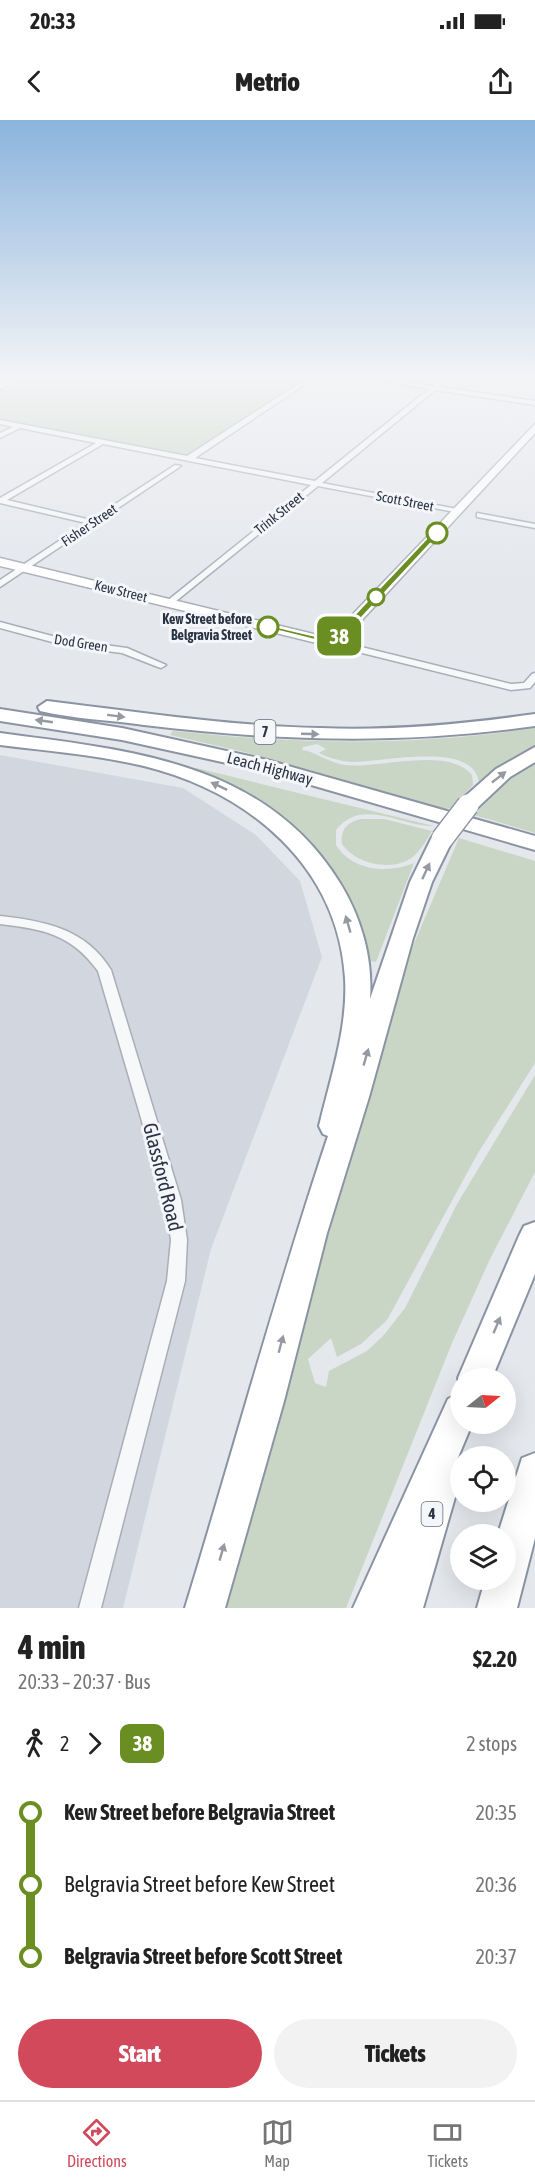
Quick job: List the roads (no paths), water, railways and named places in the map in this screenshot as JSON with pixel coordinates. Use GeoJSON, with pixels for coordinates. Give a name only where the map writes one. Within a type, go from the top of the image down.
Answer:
{"type":"FeatureCollection","features":[{"type":"Feature","properties":{"kind":"highway","name":"Leach Highway"},"geometry":{"type":"LineString","coordinates":[[3,705],[305,734],[439,732],[531,720]]}},
{"type":"Feature","properties":{"kind":"highway","name":"Leach Highway"},"geometry":{"type":"LineString","coordinates":[[3,705],[206,752],[535,843]]}},
{"type":"Feature","properties":{"kind":"highway"},"geometry":{"type":"LineString","coordinates":[[0,738],[51,740],[163,755],[339,795],[408,807]]}},
{"type":"Feature","properties":{"kind":"highway"},"geometry":{"type":"LineString","coordinates":[[0,738],[127,756],[198,777],[234,794],[272,818],[290,833],[322,870],[344,911],[356,958],[358,982],[346,1062],[311,1233]]}},
{"type":"Feature","properties":{"kind":"highway"},"geometry":{"type":"LineString","coordinates":[[205,1608],[266,1401],[311,1233],[355,1097],[412,905],[442,839],[468,805],[503,773],[535,753]]}},
{"type":"Feature","properties":{"kind":"highway"},"geometry":{"type":"LineString","coordinates":[[479,1368],[535,1236]]}},
{"type":"Feature","properties":{"kind":"highway"},"geometry":{"type":"LineString","coordinates":[[373,1608],[450,1434]]}},
{"type":"Feature","properties":{"kind":"highway","name":"4"},"geometry":{"type":"LineString","coordinates":[[403,1608],[455,1434]]}},
{"type":"Feature","properties":{"kind":"highway"},"geometry":{"type":"LineString","coordinates":[[516,1538],[535,1471]]}},
{"type":"Feature","properties":{"kind":"highway"},"geometry":{"type":"LineString","coordinates":[[497,1608],[502,1590]]}},
{"type":"Feature","properties":{"kind":"street"},"geometry":{"type":"LineString","coordinates":[[0,501],[91,448]]}},
{"type":"Feature","properties":{"kind":"street","name":"Scott Street"},"geometry":{"type":"LineString","coordinates":[[135,448],[457,511]]}},
{"type":"Feature","properties":{"kind":"street"},"geometry":{"type":"LineString","coordinates":[[188,459],[204,448]]}},
{"type":"Feature","properties":{"kind":"street","name":"Trink Street"},"geometry":{"type":"LineString","coordinates":[[170,603],[359,448]]}},
{"type":"Feature","properties":{"kind":"street"},"geometry":{"type":"LineString","coordinates":[[333,643],[515,448]]}},
{"type":"Feature","properties":{"kind":"street","name":"Fisher Street"},"geometry":{"type":"LineString","coordinates":[[0,584],[177,466]]}},
{"type":"Feature","properties":{"kind":"street"},"geometry":{"type":"LineString","coordinates":[[0,501],[92,522]]}},
{"type":"Feature","properties":{"kind":"street"},"geometry":{"type":"LineString","coordinates":[[480,515],[535,526]]}},
{"type":"Feature","properties":{"kind":"street","name":"Kew Street"},"geometry":{"type":"LineString","coordinates":[[0,562],[511,687],[523,688],[530,684],[535,676]]}},
{"type":"Feature","properties":{"kind":"street","name":"Dod Green"},"geometry":{"type":"LineString","coordinates":[[0,625],[67,643],[124,650],[161,665]]}},
{"type":"Feature","properties":{"kind":"street","name":"Glassford Road"},"geometry":{"type":"LineString","coordinates":[[0,920],[50,928],[74,938],[93,952],[104,970],[173,1200],[179,1240],[176,1281],[90,1608]]}},
{"type":"Feature","properties":{"kind":"place","name":"Kew Street before Belgravia Street"},"geometry":{"type":"Point","coordinates":[268,627]}}]}
